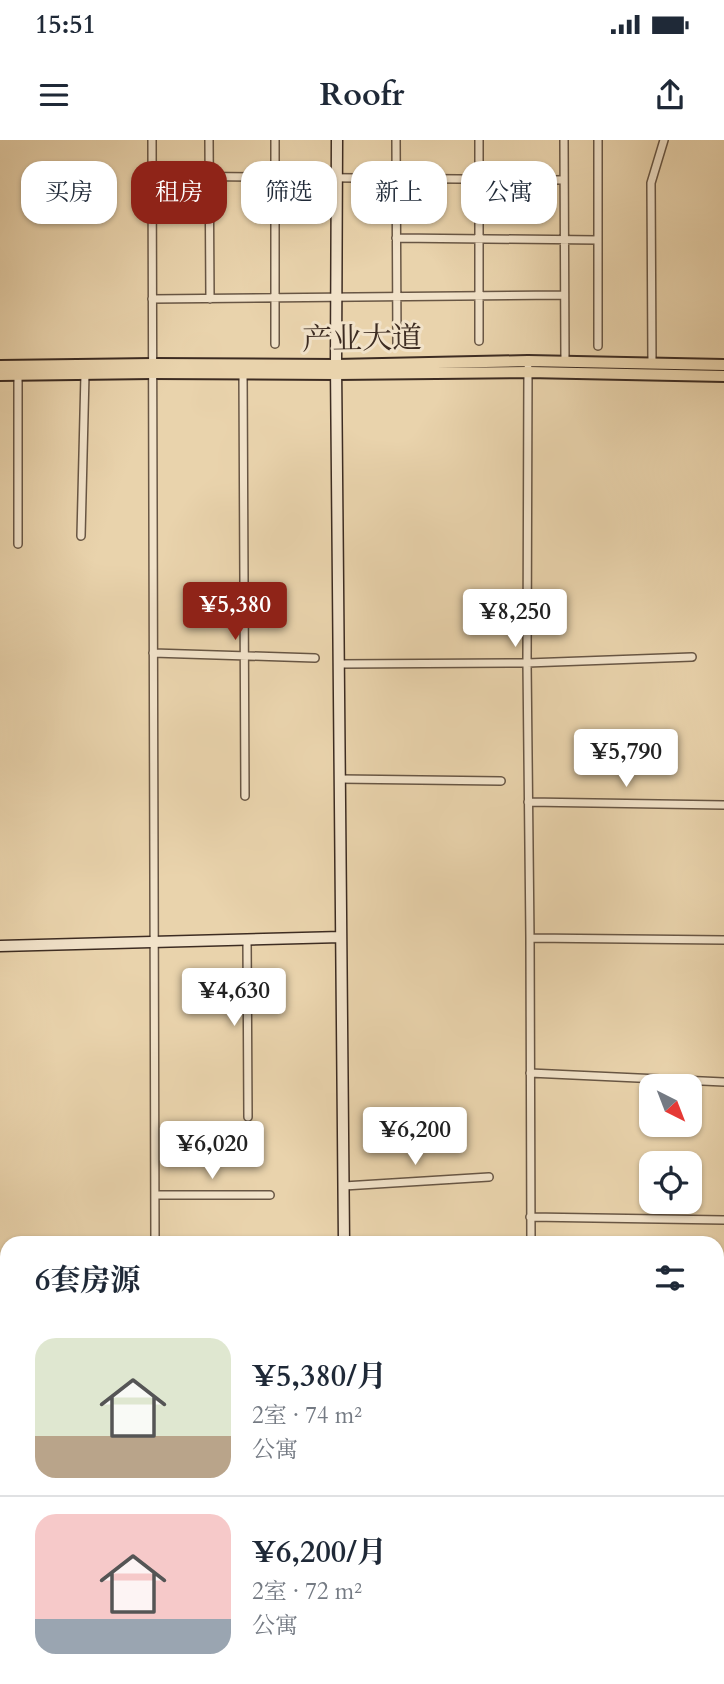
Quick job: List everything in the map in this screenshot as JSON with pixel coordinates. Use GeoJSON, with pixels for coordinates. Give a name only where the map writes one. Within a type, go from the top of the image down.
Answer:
{"type":"FeatureCollection","features":[{"type":"Feature","properties":{"kind":"main road","name":"产业大道"},"geometry":{"type":"LineString","coordinates":[[528,366],[565,361],[724,365]]}},
{"type":"Feature","properties":{"kind":"main road","name":"产业大道"},"geometry":{"type":"LineString","coordinates":[[0,366],[337,369],[528,366],[724,376]]}},
{"type":"Feature","properties":{"kind":"main road","name":"产业大道"},"geometry":{"type":"LineString","coordinates":[[0,375],[85,374],[152,368],[243,373],[337,369]]}},
{"type":"Feature","properties":{"kind":"street"},"geometry":{"type":"LineString","coordinates":[[152,140],[152,161]]}},
{"type":"Feature","properties":{"kind":"street"},"geometry":{"type":"LineString","coordinates":[[209,140],[209,161]]}},
{"type":"Feature","properties":{"kind":"street"},"geometry":{"type":"LineString","coordinates":[[275,140],[275,161]]}},
{"type":"Feature","properties":{"kind":"street"},"geometry":{"type":"LineString","coordinates":[[337,140],[337,161]]}},
{"type":"Feature","properties":{"kind":"street"},"geometry":{"type":"LineString","coordinates":[[396,140],[396,161]]}},
{"type":"Feature","properties":{"kind":"street"},"geometry":{"type":"LineString","coordinates":[[479,140],[479,161]]}},
{"type":"Feature","properties":{"kind":"street"},"geometry":{"type":"LineString","coordinates":[[564,140],[565,361]]}},
{"type":"Feature","properties":{"kind":"street"},"geometry":{"type":"LineString","coordinates":[[598,140],[598,346]]}},
{"type":"Feature","properties":{"kind":"street"},"geometry":{"type":"LineString","coordinates":[[652,362],[651,183],[664,140]]}},
{"type":"Feature","properties":{"kind":"street"},"geometry":{"type":"LineString","coordinates":[[337,178],[351,178]]}},
{"type":"Feature","properties":{"kind":"street"},"geometry":{"type":"LineString","coordinates":[[557,180],[564,180]]}},
{"type":"Feature","properties":{"kind":"street"},"geometry":{"type":"LineString","coordinates":[[152,224],[155,1236]]}},
{"type":"Feature","properties":{"kind":"street"},"geometry":{"type":"LineString","coordinates":[[209,224],[210,299]]}},
{"type":"Feature","properties":{"kind":"street"},"geometry":{"type":"LineString","coordinates":[[275,224],[275,344]]}},
{"type":"Feature","properties":{"kind":"street"},"geometry":{"type":"LineString","coordinates":[[337,224],[344,1236]]}},
{"type":"Feature","properties":{"kind":"street"},"geometry":{"type":"LineString","coordinates":[[396,224],[397,344]]}},
{"type":"Feature","properties":{"kind":"street"},"geometry":{"type":"LineString","coordinates":[[479,224],[479,341]]}},
{"type":"Feature","properties":{"kind":"street"},"geometry":{"type":"LineString","coordinates":[[396,238],[598,240]]}},
{"type":"Feature","properties":{"kind":"street"},"geometry":{"type":"LineString","coordinates":[[152,299],[564,295]]}},
{"type":"Feature","properties":{"kind":"street"},"geometry":{"type":"LineString","coordinates":[[528,366],[530,1236]]}},
{"type":"Feature","properties":{"kind":"street"},"geometry":{"type":"LineString","coordinates":[[243,373],[245,796]]}},
{"type":"Feature","properties":{"kind":"street"},"geometry":{"type":"LineString","coordinates":[[81,536],[85,374]]}},
{"type":"Feature","properties":{"kind":"street"},"geometry":{"type":"LineString","coordinates":[[18,375],[18,544]]}},
{"type":"Feature","properties":{"kind":"street"},"geometry":{"type":"LineString","coordinates":[[153,653],[315,658]]}},
{"type":"Feature","properties":{"kind":"street"},"geometry":{"type":"LineString","coordinates":[[339,664],[527,663],[692,657]]}},
{"type":"Feature","properties":{"kind":"street"},"geometry":{"type":"LineString","coordinates":[[340,779],[501,781]]}},
{"type":"Feature","properties":{"kind":"street"},"geometry":{"type":"LineString","coordinates":[[528,802],[724,805]]}},
{"type":"Feature","properties":{"kind":"street"},"geometry":{"type":"LineString","coordinates":[[0,946],[341,937]]}},
{"type":"Feature","properties":{"kind":"street"},"geometry":{"type":"LineString","coordinates":[[530,938],[724,940]]}},
{"type":"Feature","properties":{"kind":"street"},"geometry":{"type":"LineString","coordinates":[[247,939],[248,1117]]}},
{"type":"Feature","properties":{"kind":"street"},"geometry":{"type":"LineString","coordinates":[[530,1073],[724,1082]]}},
{"type":"Feature","properties":{"kind":"street"},"geometry":{"type":"LineString","coordinates":[[344,1186],[489,1177]]}},
{"type":"Feature","properties":{"kind":"street"},"geometry":{"type":"LineString","coordinates":[[155,1195],[270,1195]]}},
{"type":"Feature","properties":{"kind":"street"},"geometry":{"type":"LineString","coordinates":[[530,1217],[724,1220]]}}]}
